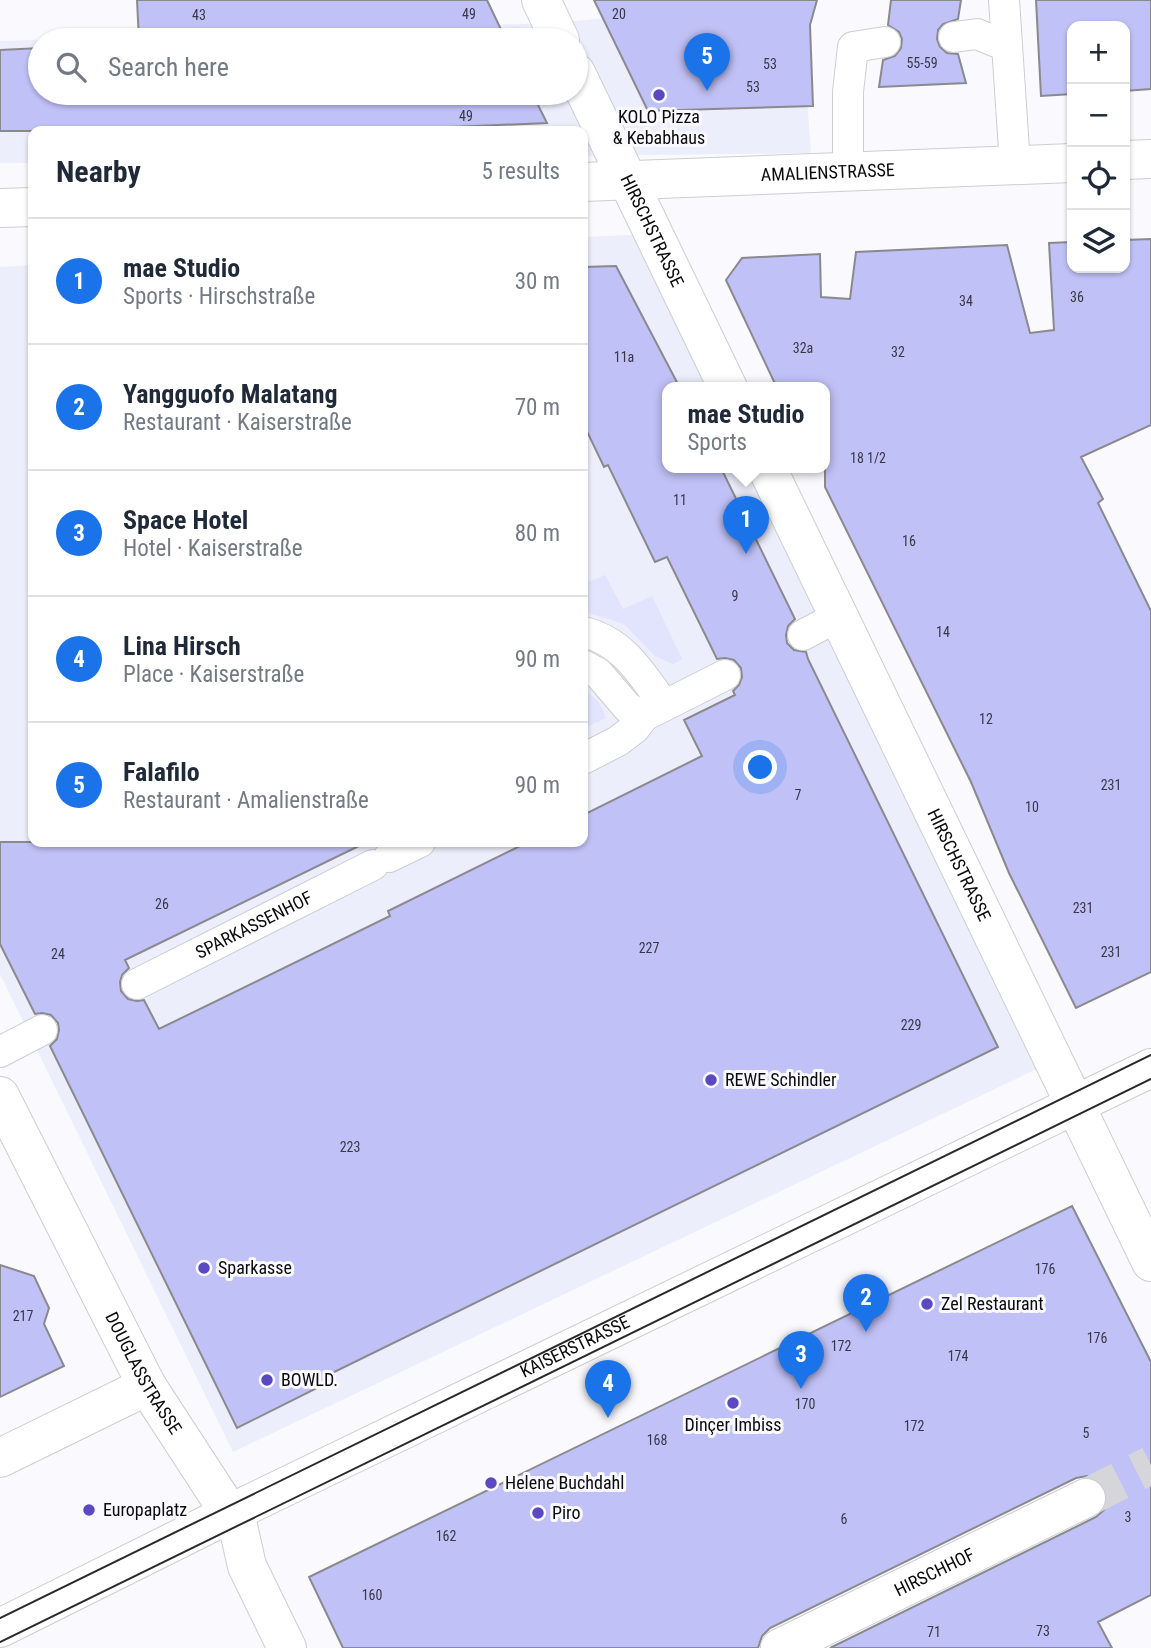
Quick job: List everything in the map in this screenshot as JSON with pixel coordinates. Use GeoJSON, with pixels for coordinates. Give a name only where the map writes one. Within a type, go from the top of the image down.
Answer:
{"type":"FeatureCollection","features":[{"type":"Feature","properties":{"kind":"street"},"geometry":{"type":"LineString","coordinates":[[541,0],[554,28]]}},
{"type":"Feature","properties":{"kind":"street","name":"HIRSCHSTRASSE"},"geometry":{"type":"LineString","coordinates":[[588,98],[725,382]]}},
{"type":"Feature","properties":{"kind":"street"},"geometry":{"type":"LineString","coordinates":[[1130,160],[1151,159]]}},
{"type":"Feature","properties":{"kind":"street","name":"AMALIENSTRASSE"},"geometry":{"type":"LineString","coordinates":[[588,182],[1067,163]]}},
{"type":"Feature","properties":{"kind":"street"},"geometry":{"type":"LineString","coordinates":[[0,208],[28,207]]}},
{"type":"Feature","properties":{"kind":"street","name":"HIRSCHSTRASSE"},"geometry":{"type":"LineString","coordinates":[[769,473],[1151,1262]]}},
{"type":"Feature","properties":{"kind":"street","name":"KAISERSTRASSE"},"geometry":{"type":"LineString","coordinates":[[0,1628],[231,1513],[1151,1068]]}},
{"type":"Feature","properties":{"kind":"street","name":"DOUGLASSTRASSE"},"geometry":{"type":"LineString","coordinates":[[0,1096],[147,1386],[197,1466],[231,1513],[252,1578],[287,1648]]}},
{"type":"Feature","properties":{"kind":"street"},"geometry":{"type":"LineString","coordinates":[[0,1458],[147,1386]]}},
{"type":"Feature","properties":{"kind":"street","name":"HIRSCHHOF"},"geometry":{"type":"LineString","coordinates":[[780,1648],[1086,1498]]}},
{"type":"Feature","properties":{"kind":"lane"},"geometry":{"type":"LineString","coordinates":[[1004,0],[1015,165]]}},
{"type":"Feature","properties":{"kind":"lane"},"geometry":{"type":"LineString","coordinates":[[954,37],[977,34],[1006,46]]}},
{"type":"Feature","properties":{"kind":"lane"},"geometry":{"type":"LineString","coordinates":[[848,170],[848,92],[853,47],[885,42]]}},
{"type":"Feature","properties":{"kind":"lane"},"geometry":{"type":"LineString","coordinates":[[803,635],[839,616]]}},
{"type":"Feature","properties":{"kind":"lane"},"geometry":{"type":"LineString","coordinates":[[588,634],[607,641],[624,653],[640,670],[654,711]]}},
{"type":"Feature","properties":{"kind":"lane"},"geometry":{"type":"LineString","coordinates":[[588,668],[598,673],[628,708],[654,711]]}},
{"type":"Feature","properties":{"kind":"lane"},"geometry":{"type":"LineString","coordinates":[[588,756],[618,741],[654,711],[725,674]]}},
{"type":"Feature","properties":{"kind":"lane","name":"SPARKASSENHOF"},"geometry":{"type":"LineString","coordinates":[[137,984],[409,847]]}},
{"type":"Feature","properties":{"kind":"lane"},"geometry":{"type":"LineString","coordinates":[[0,1052],[43,1030]]}},
{"type":"Feature","properties":{"kind":"lane"},"geometry":{"type":"LineString","coordinates":[[192,1522],[231,1513]]}},
{"type":"Feature","properties":{"kind":"shaded area"},"geometry":{"type":"Polygon","coordinates":[[[800,1],[811,153],[588,156],[588,126],[28,126],[28,163],[0,163],[0,41],[28,40],[28,105],[588,105],[588,28],[399,28],[552,23],[800,1]]]}},
{"type":"Feature","properties":{"kind":"shaded area"},"geometry":{"type":"Polygon","coordinates":[[[632,235],[705,382],[662,382],[662,473],[749,473],[1043,1066],[233,1452],[0,974],[0,267],[28,265],[28,847],[588,847],[588,237],[632,235]]]}},
{"type":"Feature","properties":{"kind":"shaded area"},"geometry":{"type":"Polygon","coordinates":[[[605,575],[623,609],[652,596],[682,659],[673,664],[655,656],[624,624],[588,613],[588,582],[605,575]]]}},
{"type":"Feature","properties":{"kind":"shaded area"},"geometry":{"type":"Polygon","coordinates":[[[588,692],[599,703],[606,718],[588,727],[588,692]]]}},
{"type":"Feature","properties":{"kind":"building"},"geometry":{"type":"Polygon","coordinates":[[[137,0],[487,0],[500,28],[138,28],[137,0]]]}},
{"type":"Feature","properties":{"kind":"building"},"geometry":{"type":"Polygon","coordinates":[[[594,0],[817,0],[810,25],[813,106],[648,111],[594,0]]]}},
{"type":"Feature","properties":{"kind":"building"},"geometry":{"type":"Polygon","coordinates":[[[891,0],[961,0],[958,19],[943,24],[938,30],[937,39],[940,47],[947,53],[958,54],[966,83],[879,87],[883,60],[895,56],[901,48],[902,39],[899,32],[888,25],[891,0]]]}},
{"type":"Feature","properties":{"kind":"building"},"geometry":{"type":"Polygon","coordinates":[[[1036,0],[1151,0],[1151,89],[1130,91],[1130,21],[1067,21],[1067,94],[1041,96],[1036,0]]]}},
{"type":"Feature","properties":{"kind":"building"},"geometry":{"type":"Polygon","coordinates":[[[28,49],[28,105],[538,105],[547,123],[476,126],[28,126],[28,131],[0,131],[0,50],[28,49]]]}},
{"type":"Feature","properties":{"kind":"building"},"geometry":{"type":"Polygon","coordinates":[[[1151,239],[1151,425],[1081,457],[1103,499],[1098,503],[1151,611],[1151,972],[1076,1008],[1009,873],[971,782],[825,487],[825,473],[830,473],[830,382],[774,382],[726,280],[742,258],[820,254],[821,297],[850,299],[856,252],[1007,245],[1030,333],[1054,330],[1049,243],[1067,242],[1067,273],[1130,273],[1130,240],[1151,239]]]}},
{"type":"Feature","properties":{"kind":"building"},"geometry":{"type":"Polygon","coordinates":[[[616,266],[677,382],[662,382],[662,473],[723,473],[795,619],[788,626],[787,643],[794,650],[806,652],[998,1047],[328,1375],[331,1381],[237,1428],[50,1046],[57,1039],[58,1023],[51,1015],[35,1014],[0,944],[0,842],[28,842],[28,847],[357,847],[125,960],[129,968],[122,975],[121,991],[128,999],[144,1000],[159,1029],[390,916],[388,911],[518,847],[588,847],[588,813],[702,756],[684,720],[735,695],[733,691],[742,677],[741,668],[734,660],[717,659],[667,557],[655,562],[608,465],[604,467],[588,433],[588,267],[616,266]]]}},
{"type":"Feature","properties":{"kind":"building"},"geometry":{"type":"Polygon","coordinates":[[[1072,1206],[1151,1362],[1151,1595],[1098,1622],[1112,1648],[830,1648],[1096,1517],[1104,1510],[1108,1500],[1106,1489],[1099,1480],[1087,1476],[1076,1478],[770,1628],[762,1636],[758,1648],[343,1648],[309,1577],[1072,1206]]]}},
{"type":"Feature","properties":{"kind":"building"},"geometry":{"type":"Polygon","coordinates":[[[0,1265],[34,1276],[49,1308],[44,1324],[64,1366],[0,1397],[0,1265]]]}},
{"type":"Feature","properties":{"kind":"tunnel"},"geometry":{"type":"LineString","coordinates":[[1086,1498],[1151,1465]]}},
{"type":"Feature","properties":{"kind":"tram line"},"geometry":{"type":"LineString","coordinates":[[0,1618],[1151,1055]]}},
{"type":"Feature","properties":{"kind":"tram line"},"geometry":{"type":"LineString","coordinates":[[0,1642],[1151,1079]]}},
{"type":"Feature","properties":{"kind":"place","name":"Falafilo"},"geometry":{"type":"Point","coordinates":[707,91]}},
{"type":"Feature","properties":{"kind":"place","name":"KOLO Pizza & Kebabhaus"},"geometry":{"type":"Point","coordinates":[659,95]}},
{"type":"Feature","properties":{"kind":"place","name":"mae Studio"},"geometry":{"type":"Point","coordinates":[746,554]}},
{"type":"Feature","properties":{"kind":"place","name":"REWE Schindler"},"geometry":{"type":"Point","coordinates":[711,1080]}},
{"type":"Feature","properties":{"kind":"place","name":"Sparkasse"},"geometry":{"type":"Point","coordinates":[204,1268]}},
{"type":"Feature","properties":{"kind":"place","name":"Zel Restaurant"},"geometry":{"type":"Point","coordinates":[927,1304]}},
{"type":"Feature","properties":{"kind":"place","name":"Yangguofo Malatang"},"geometry":{"type":"Point","coordinates":[866,1332]}},
{"type":"Feature","properties":{"kind":"place","name":"BOWLD."},"geometry":{"type":"Point","coordinates":[267,1380]}},
{"type":"Feature","properties":{"kind":"place","name":"Space Hotel"},"geometry":{"type":"Point","coordinates":[801,1389]}},
{"type":"Feature","properties":{"kind":"place","name":"Dinçer Imbiss"},"geometry":{"type":"Point","coordinates":[733,1403]}},
{"type":"Feature","properties":{"kind":"place","name":"Lina Hirsch"},"geometry":{"type":"Point","coordinates":[608,1418]}},
{"type":"Feature","properties":{"kind":"place","name":"Helene Buchdahl"},"geometry":{"type":"Point","coordinates":[491,1483]}},
{"type":"Feature","properties":{"kind":"place","name":"Europaplatz"},"geometry":{"type":"Point","coordinates":[89,1510]}},
{"type":"Feature","properties":{"kind":"place","name":"Piro"},"geometry":{"type":"Point","coordinates":[538,1513]}}]}
